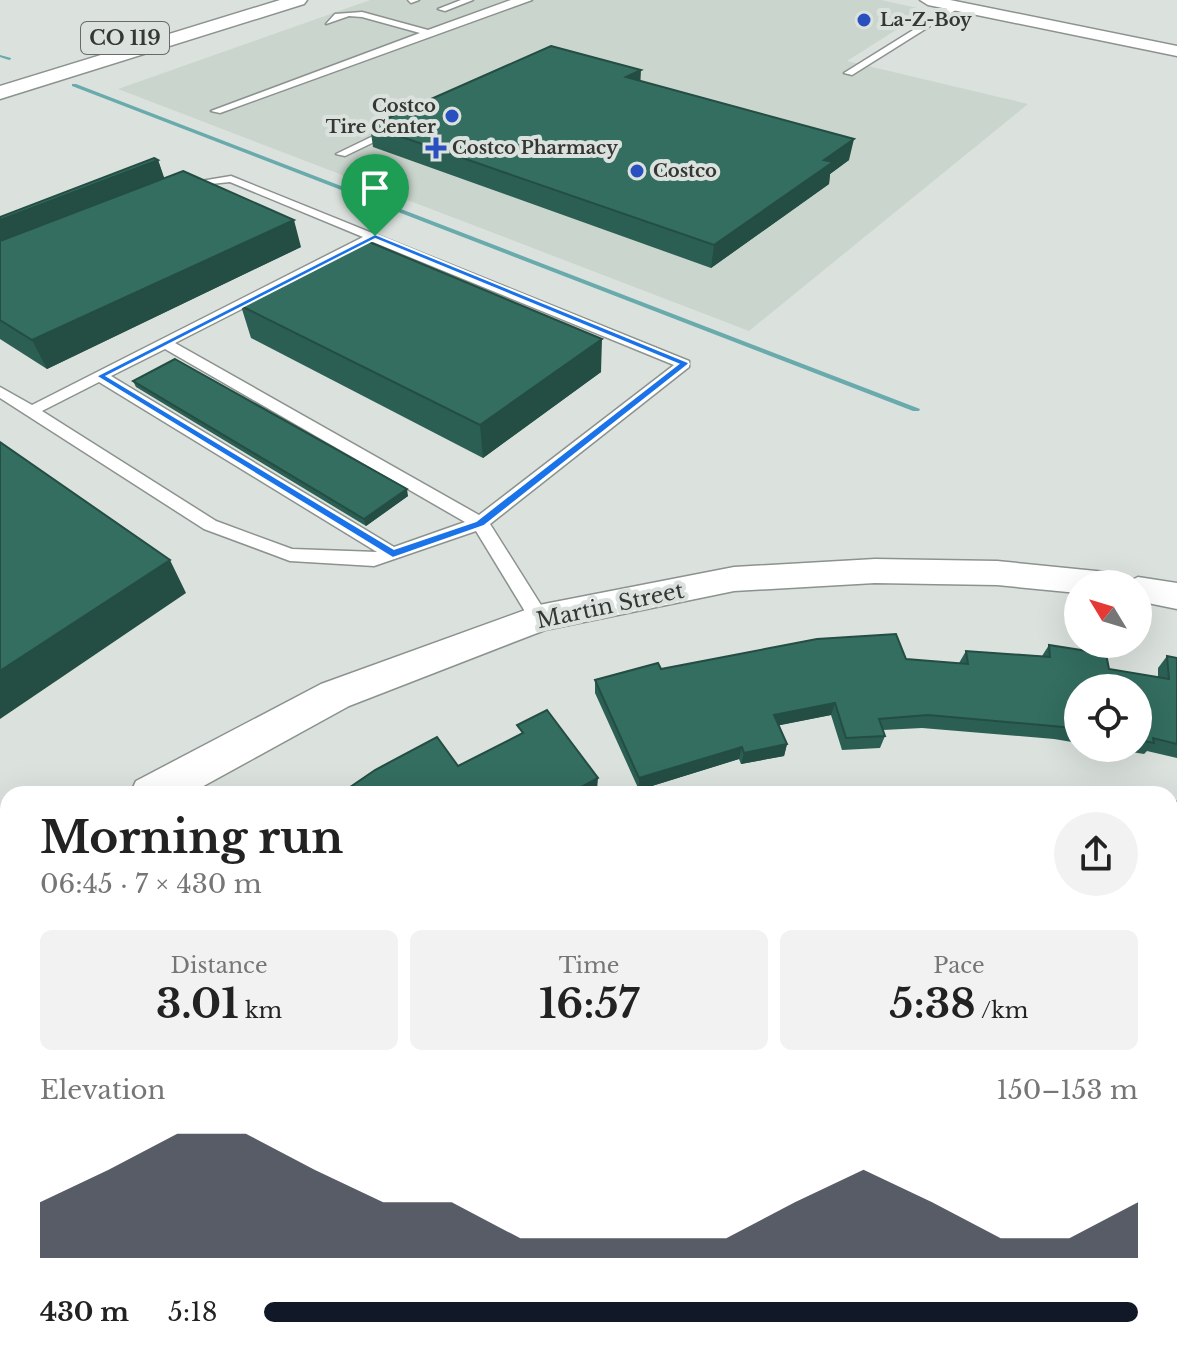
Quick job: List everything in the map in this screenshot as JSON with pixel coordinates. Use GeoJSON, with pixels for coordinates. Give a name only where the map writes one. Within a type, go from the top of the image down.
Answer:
{"type":"FeatureCollection","features":[{"type":"Feature","properties":{"kind":"highway","name":"CO 119"},"geometry":{"type":"LineString","coordinates":[[0,75],[250,0]]}},
{"type":"Feature","properties":{"kind":"highway","name":"CO 119"},"geometry":{"type":"LineString","coordinates":[[0,95],[298,0]]}},
{"type":"Feature","properties":{"kind":"street"},"geometry":{"type":"LineString","coordinates":[[928,0],[1177,51]]}},
{"type":"Feature","properties":{"kind":"street","name":"Martin Street"},"geometry":{"type":"LineString","coordinates":[[166,786],[335,695],[539,618],[734,579],[843,572],[997,573],[1064,580]]}},
{"type":"Feature","properties":{"kind":"street"},"geometry":{"type":"LineString","coordinates":[[1152,592],[1177,596]]}},
{"type":"Feature","properties":{"kind":"lane"},"geometry":{"type":"LineString","coordinates":[[427,5],[469,0]]}},
{"type":"Feature","properties":{"kind":"lane"},"geometry":{"type":"LineString","coordinates":[[216,111],[516,0],[528,0]]}},
{"type":"Feature","properties":{"kind":"lane"},"geometry":{"type":"LineString","coordinates":[[849,73],[958,6]]}},
{"type":"Feature","properties":{"kind":"lane"},"geometry":{"type":"LineString","coordinates":[[329,22],[332,17],[368,12],[428,33]]}},
{"type":"Feature","properties":{"kind":"lane"},"geometry":{"type":"LineString","coordinates":[[398,20],[414,20]]}},
{"type":"Feature","properties":{"kind":"lane"},"geometry":{"type":"LineString","coordinates":[[341,154],[408,124]]}},
{"type":"Feature","properties":{"kind":"lane"},"geometry":{"type":"LineString","coordinates":[[0,391],[210,525],[290,555],[374,560],[480,523],[684,364],[231,179],[194,185]]}},
{"type":"Feature","properties":{"kind":"lane"},"geometry":{"type":"LineString","coordinates":[[31,411],[375,236]]}},
{"type":"Feature","properties":{"kind":"lane"},"geometry":{"type":"LineString","coordinates":[[165,343],[480,523],[539,618]]}},
{"type":"Feature","properties":{"kind":"lane"},"geometry":{"type":"LineString","coordinates":[[100,376],[393,554]]}},
{"type":"Feature","properties":{"kind":"shaded area"},"geometry":{"type":"Polygon","coordinates":[[[370,0],[881,0],[922,9],[923,13],[847,61],[1028,104],[749,331],[118,89],[370,0]]]}},
{"type":"Feature","properties":{"kind":"building","name":"Costco"},"geometry":{"type":"Polygon","coordinates":[[[551,46],[641,70],[626,77],[854,139],[824,160],[833,162],[714,245],[370,126],[551,46]]]}},
{"type":"Feature","properties":{"kind":"building"},"geometry":{"type":"Polygon","coordinates":[[[154,158],[158,160],[0,220],[0,217],[154,158]]]}},
{"type":"Feature","properties":{"kind":"building"},"geometry":{"type":"Polygon","coordinates":[[[183,171],[294,220],[32,340],[0,320],[0,241],[183,171]]]}},
{"type":"Feature","properties":{"kind":"building"},"geometry":{"type":"Polygon","coordinates":[[[367,241],[602,339],[480,425],[241,306],[367,241]]]}},
{"type":"Feature","properties":{"kind":"building"},"geometry":{"type":"Polygon","coordinates":[[[175,359],[407,489],[364,519],[133,381],[175,359]]]}},
{"type":"Feature","properties":{"kind":"building"},"geometry":{"type":"Polygon","coordinates":[[[0,442],[170,560],[0,671],[0,442]]]}},
{"type":"Feature","properties":{"kind":"building"},"geometry":{"type":"Polygon","coordinates":[[[896,634],[906,659],[968,664],[966,651],[1050,657],[1049,645],[1064,647],[1064,658],[1107,658],[1109,669],[1139,674],[1064,674],[1064,727],[928,715],[879,719],[885,736],[846,738],[835,703],[774,715],[787,744],[744,753],[742,747],[639,778],[595,680],[658,663],[661,669],[817,639],[896,634]]]}},
{"type":"Feature","properties":{"kind":"building"},"geometry":{"type":"Polygon","coordinates":[[[1167,656],[1177,658],[1177,744],[1153,738],[1152,743],[1152,676],[1169,679],[1167,656]]]}},
{"type":"Feature","properties":{"kind":"building"},"geometry":{"type":"Polygon","coordinates":[[[547,710],[598,778],[584,786],[352,786],[437,737],[458,766],[523,733],[517,725],[547,710]]]}},
{"type":"Feature","properties":{"kind":"waterway"},"geometry":{"type":"LineString","coordinates":[[0,56],[9,59]]}},
{"type":"Feature","properties":{"kind":"waterway"},"geometry":{"type":"LineString","coordinates":[[74,85],[916,409]]}},
{"type":"Feature","properties":{"kind":"place","name":"La-Z-Boy"},"geometry":{"type":"Point","coordinates":[864,20]}},
{"type":"Feature","properties":{"kind":"place","name":"Costco Tire Center"},"geometry":{"type":"Point","coordinates":[452,116]}},
{"type":"Feature","properties":{"kind":"place","name":"Costco Pharmacy"},"geometry":{"type":"Point","coordinates":[436,148]}},
{"type":"Feature","properties":{"kind":"place","name":"Costco"},"geometry":{"type":"Point","coordinates":[637,171]}},
{"type":"Feature","properties":{"kind":"route"},"geometry":{"type":"LineString","coordinates":[[375,236],[684,364],[480,523],[393,554],[100,376],[375,236]]}}]}
